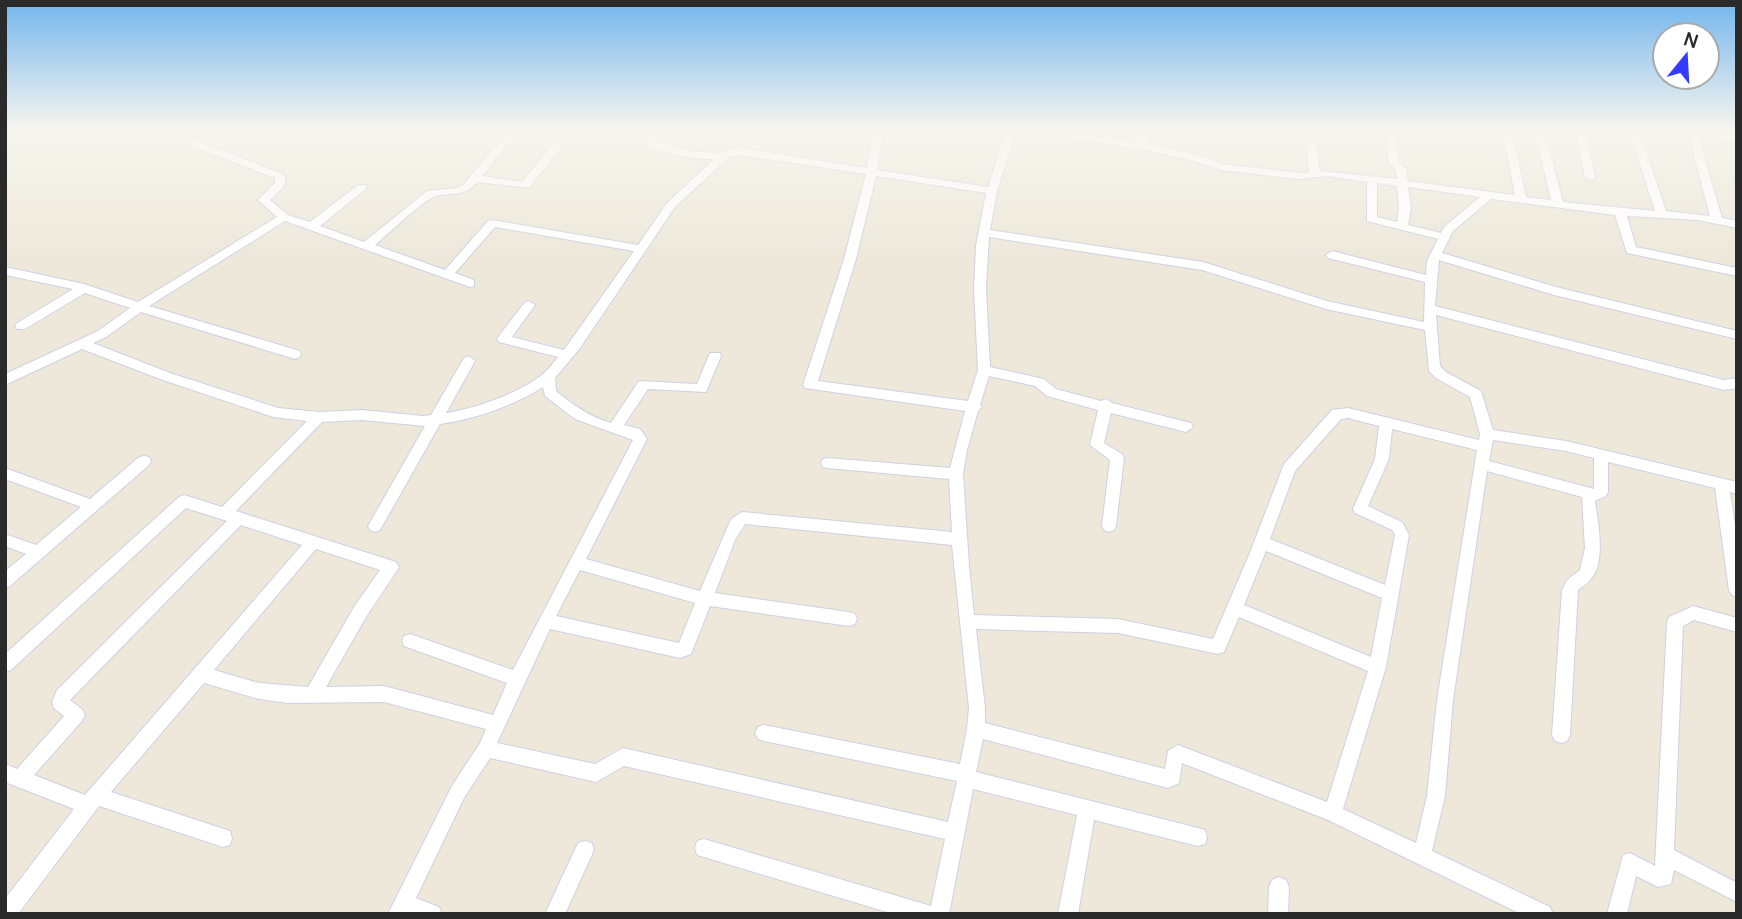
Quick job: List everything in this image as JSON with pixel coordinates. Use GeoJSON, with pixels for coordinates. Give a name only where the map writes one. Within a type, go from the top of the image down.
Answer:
{"type":"FeatureCollection","features":[{"type":"Feature","properties":{"kind":"street"},"geometry":{"type":"LineString","coordinates":[[271,173],[279,176],[280,184],[263,200],[284,217],[470,283]]}},
{"type":"Feature","properties":{"kind":"street"},"geometry":{"type":"LineString","coordinates":[[365,247],[431,193],[463,190],[478,173]]}},
{"type":"Feature","properties":{"kind":"street"},"geometry":{"type":"LineString","coordinates":[[474,178],[525,186],[535,173]]}},
{"type":"Feature","properties":{"kind":"street"},"geometry":{"type":"LineString","coordinates":[[82,344],[165,376],[278,413],[319,417],[362,415],[434,420],[462,416],[526,391],[548,377],[567,355],[671,205],[706,173]]}},
{"type":"Feature","properties":{"kind":"street"},"geometry":{"type":"LineString","coordinates":[[873,173],[844,281],[810,385],[975,407]]}},
{"type":"Feature","properties":{"kind":"street"},"geometry":{"type":"LineString","coordinates":[[879,173],[992,191]]}},
{"type":"Feature","properties":{"kind":"street"},"geometry":{"type":"LineString","coordinates":[[939,914],[976,729],[956,474],[960,450],[984,370],[980,289],[984,233],[998,173]]}},
{"type":"Feature","properties":{"kind":"street"},"geometry":{"type":"LineString","coordinates":[[1271,173],[1372,180],[1558,205],[1620,212],[1661,213],[1737,225]]}},
{"type":"Feature","properties":{"kind":"street"},"geometry":{"type":"LineString","coordinates":[[1401,173],[1405,207],[1402,227]]}},
{"type":"Feature","properties":{"kind":"street"},"geometry":{"type":"LineString","coordinates":[[1516,173],[1521,200]]}},
{"type":"Feature","properties":{"kind":"street"},"geometry":{"type":"LineString","coordinates":[[1550,173],[1558,205]]}},
{"type":"Feature","properties":{"kind":"street"},"geometry":{"type":"LineString","coordinates":[[1589,173],[1590,177]]}},
{"type":"Feature","properties":{"kind":"street"},"geometry":{"type":"LineString","coordinates":[[1648,173],[1661,213]]}},
{"type":"Feature","properties":{"kind":"street"},"geometry":{"type":"LineString","coordinates":[[1702,173],[1717,221]]}},
{"type":"Feature","properties":{"kind":"street"},"geometry":{"type":"LineString","coordinates":[[1372,180],[1371,219],[1444,237]]}},
{"type":"Feature","properties":{"kind":"street"},"geometry":{"type":"LineString","coordinates":[[311,227],[362,187]]}},
{"type":"Feature","properties":{"kind":"street"},"geometry":{"type":"LineString","coordinates":[[1422,855],[1436,796],[1445,700],[1486,441],[1476,394],[1441,375],[1434,368],[1429,327],[1431,280],[1436,255],[1451,224],[1488,196]]}},
{"type":"Feature","properties":{"kind":"street"},"geometry":{"type":"LineString","coordinates":[[1620,212],[1631,250],[1737,272]]}},
{"type":"Feature","properties":{"kind":"street"},"geometry":{"type":"LineString","coordinates":[[5,380],[102,334],[141,306],[284,217]]}},
{"type":"Feature","properties":{"kind":"street"},"geometry":{"type":"LineString","coordinates":[[447,275],[492,223],[641,249]]}},
{"type":"Feature","properties":{"kind":"street"},"geometry":{"type":"LineString","coordinates":[[984,233],[1203,266],[1326,305],[1429,327]]}},
{"type":"Feature","properties":{"kind":"street"},"geometry":{"type":"LineString","coordinates":[[1436,255],[1554,291],[1737,335]]}},
{"type":"Feature","properties":{"kind":"street"},"geometry":{"type":"LineString","coordinates":[[1332,256],[1431,280]]}},
{"type":"Feature","properties":{"kind":"street"},"geometry":{"type":"LineString","coordinates":[[5,271],[84,288],[183,322],[295,354]]}},
{"type":"Feature","properties":{"kind":"street"},"geometry":{"type":"LineString","coordinates":[[21,326],[84,288]]}},
{"type":"Feature","properties":{"kind":"street"},"geometry":{"type":"LineString","coordinates":[[529,305],[503,339],[567,355]]}},
{"type":"Feature","properties":{"kind":"street"},"geometry":{"type":"LineString","coordinates":[[1429,309],[1724,385],[1737,383]]}},
{"type":"Feature","properties":{"kind":"street"},"geometry":{"type":"LineString","coordinates":[[614,429],[644,384],[701,388],[715,356]]}},
{"type":"Feature","properties":{"kind":"street"},"geometry":{"type":"LineString","coordinates":[[375,526],[469,361]]}},
{"type":"Feature","properties":{"kind":"street"},"geometry":{"type":"LineString","coordinates":[[984,370],[1039,382],[1052,393],[1106,404],[1186,427]]}},
{"type":"Feature","properties":{"kind":"street"},"geometry":{"type":"LineString","coordinates":[[432,914],[401,908],[458,792],[486,749],[575,562],[640,439],[635,433],[593,424],[569,410],[550,393],[548,377]]}},
{"type":"Feature","properties":{"kind":"street"},"geometry":{"type":"LineString","coordinates":[[1106,404],[1097,445],[1117,458],[1109,526]]}},
{"type":"Feature","properties":{"kind":"street"},"geometry":{"type":"LineString","coordinates":[[967,622],[1118,626],[1218,647],[1289,468],[1337,414],[1348,413],[1486,441],[1601,454],[1737,488]]}},
{"type":"Feature","properties":{"kind":"street"},"geometry":{"type":"LineString","coordinates":[[223,838],[13,776],[76,715],[60,702],[63,696],[231,517],[319,417]]}},
{"type":"Feature","properties":{"kind":"street"},"geometry":{"type":"LineString","coordinates":[[1333,813],[1378,667],[1402,535],[1401,529],[1360,509],[1382,459],[1387,422]]}},
{"type":"Feature","properties":{"kind":"street"},"geometry":{"type":"LineString","coordinates":[[1561,735],[1570,590],[1572,585],[1587,574],[1593,548],[1588,498],[1601,492],[1601,454]]}},
{"type":"Feature","properties":{"kind":"street"},"geometry":{"type":"LineString","coordinates":[[5,581],[144,461]]}},
{"type":"Feature","properties":{"kind":"street"},"geometry":{"type":"LineString","coordinates":[[828,463],[956,474]]}},
{"type":"Feature","properties":{"kind":"street"},"geometry":{"type":"LineString","coordinates":[[1481,464],[1595,495]]}},
{"type":"Feature","properties":{"kind":"street"},"geometry":{"type":"LineString","coordinates":[[5,473],[91,505]]}},
{"type":"Feature","properties":{"kind":"street"},"geometry":{"type":"LineString","coordinates":[[1721,483],[1737,590]]}},
{"type":"Feature","properties":{"kind":"street"},"geometry":{"type":"LineString","coordinates":[[5,664],[184,501],[391,567],[360,612],[312,695]]}},
{"type":"Feature","properties":{"kind":"street"},"geometry":{"type":"LineString","coordinates":[[546,621],[680,650],[687,646],[728,540],[736,523],[742,518],[959,539]]}},
{"type":"Feature","properties":{"kind":"street"},"geometry":{"type":"LineString","coordinates":[[5,540],[38,552]]}},
{"type":"Feature","properties":{"kind":"street"},"geometry":{"type":"LineString","coordinates":[[1261,542],[1391,595]]}},
{"type":"Feature","properties":{"kind":"street"},"geometry":{"type":"LineString","coordinates":[[6,914],[92,800],[312,544]]}},
{"type":"Feature","properties":{"kind":"street"},"geometry":{"type":"LineString","coordinates":[[575,562],[706,599],[849,619]]}},
{"type":"Feature","properties":{"kind":"street"},"geometry":{"type":"LineString","coordinates":[[1234,608],[1378,667]]}},
{"type":"Feature","properties":{"kind":"street"},"geometry":{"type":"LineString","coordinates":[[1617,914],[1630,862],[1662,878],[1674,626],[1678,620],[1693,613],[1737,625]]}},
{"type":"Feature","properties":{"kind":"street"},"geometry":{"type":"LineString","coordinates":[[410,641],[517,679]]}},
{"type":"Feature","properties":{"kind":"street"},"geometry":{"type":"LineString","coordinates":[[200,674],[259,691],[312,695],[384,694],[497,724]]}},
{"type":"Feature","properties":{"kind":"street"},"geometry":{"type":"LineString","coordinates":[[976,729],[1168,779],[1173,777],[1174,757],[1178,753],[1333,813],[1543,914]]}},
{"type":"Feature","properties":{"kind":"street"},"geometry":{"type":"LineString","coordinates":[[764,733],[966,776],[1198,837]]}},
{"type":"Feature","properties":{"kind":"street"},"geometry":{"type":"LineString","coordinates":[[486,749],[596,773],[623,757],[954,832]]}},
{"type":"Feature","properties":{"kind":"street"},"geometry":{"type":"LineString","coordinates":[[1068,914],[1087,808]]}},
{"type":"Feature","properties":{"kind":"street"},"geometry":{"type":"LineString","coordinates":[[704,848],[928,914]]}},
{"type":"Feature","properties":{"kind":"street"},"geometry":{"type":"LineString","coordinates":[[555,914],[585,850]]}},
{"type":"Feature","properties":{"kind":"street"},"geometry":{"type":"LineString","coordinates":[[1665,855],[1737,893]]}},
{"type":"Feature","properties":{"kind":"street"},"geometry":{"type":"LineString","coordinates":[[1278,914],[1279,887]]}}]}
